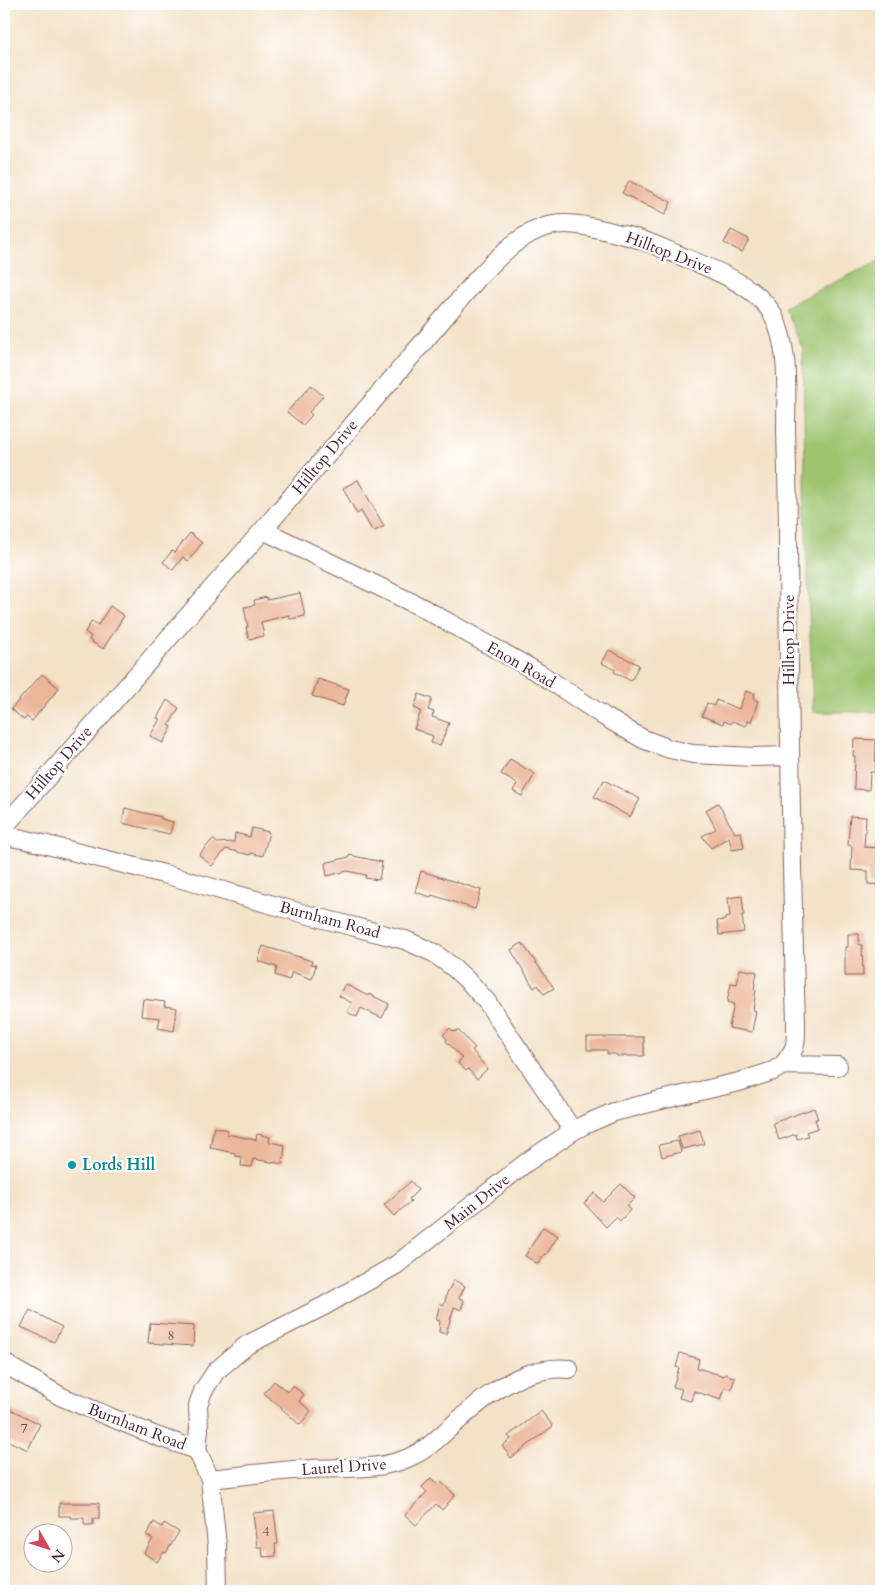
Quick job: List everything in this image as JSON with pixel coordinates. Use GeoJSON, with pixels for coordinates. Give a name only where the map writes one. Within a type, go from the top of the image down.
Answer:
{"type":"FeatureCollection","features":[{"type":"Feature","properties":{"kind":"street","name":"Hilltop Drive"},"geometry":{"type":"LineString","coordinates":[[4,827],[264,530],[502,252],[535,231],[565,224],[596,228],[642,240],[726,276],[754,294],[771,311],[780,331],[784,349],[789,756],[796,1043],[794,1052],[783,1065]]}},
{"type":"Feature","properties":{"kind":"street","name":"Enon Road"},"geometry":{"type":"LineString","coordinates":[[264,530],[421,607],[539,673],[605,717],[643,739],[670,749],[693,754],[754,757],[789,756]]}},
{"type":"Feature","properties":{"kind":"street","name":"Burnham Road"},"geometry":{"type":"LineString","coordinates":[[4,836],[23,838],[164,874],[405,940],[434,953],[460,973],[487,1002],[573,1131]]}},
{"type":"Feature","properties":{"kind":"street","name":"Main Drive"},"geometry":{"type":"LineString","coordinates":[[197,1450],[199,1429],[198,1405],[203,1391],[216,1371],[247,1345],[324,1306],[396,1265],[527,1162],[584,1124],[614,1112],[739,1082],[773,1071],[783,1065],[838,1066]]}},
{"type":"Feature","properties":{"kind":"street","name":"Burnham Road"},"geometry":{"type":"LineString","coordinates":[[4,1362],[10,1368],[62,1396],[156,1436],[197,1450],[210,1479],[217,1545],[218,1591]]}},
{"type":"Feature","properties":{"kind":"street","name":"Laurel Drive"},"geometry":{"type":"LineString","coordinates":[[210,1479],[311,1469],[392,1464],[428,1448],[477,1403],[514,1379],[539,1371],[569,1369]]}},
{"type":"Feature","properties":{"kind":"green space"},"geometry":{"type":"Polygon","coordinates":[[[881,260],[881,712],[813,712],[806,534],[803,349],[784,307],[881,260]]]}},
{"type":"Feature","properties":{"kind":"building"},"geometry":{"type":"Polygon","coordinates":[[[629,181],[671,202],[665,215],[622,193],[629,181]]]}},
{"type":"Feature","properties":{"kind":"building"},"geometry":{"type":"Polygon","coordinates":[[[731,230],[749,239],[742,252],[724,243],[731,230]]]}},
{"type":"Feature","properties":{"kind":"building"},"geometry":{"type":"Polygon","coordinates":[[[311,385],[323,396],[309,412],[312,415],[303,425],[287,412],[311,385]]]}},
{"type":"Feature","properties":{"kind":"building"},"geometry":{"type":"Polygon","coordinates":[[[358,480],[384,526],[373,532],[361,511],[357,514],[343,488],[358,480]]]}},
{"type":"Feature","properties":{"kind":"building"},"geometry":{"type":"Polygon","coordinates":[[[190,533],[202,543],[188,561],[183,557],[173,570],[163,562],[172,551],[174,553],[190,533]]]}},
{"type":"Feature","properties":{"kind":"building"},"geometry":{"type":"Polygon","coordinates":[[[300,593],[305,616],[290,619],[289,615],[261,622],[264,636],[249,639],[244,607],[255,605],[254,600],[267,597],[267,600],[300,593]]]}},
{"type":"Feature","properties":{"kind":"building"},"geometry":{"type":"Polygon","coordinates":[[[110,606],[124,616],[103,649],[89,640],[91,636],[85,632],[92,621],[98,625],[110,606]]]}},
{"type":"Feature","properties":{"kind":"building"},"geometry":{"type":"Polygon","coordinates":[[[609,650],[639,665],[631,681],[602,663],[609,650]]]}},
{"type":"Feature","properties":{"kind":"building"},"geometry":{"type":"Polygon","coordinates":[[[42,674],[59,688],[32,721],[27,717],[24,720],[11,709],[42,674]]]}},
{"type":"Feature","properties":{"kind":"building"},"geometry":{"type":"Polygon","coordinates":[[[318,679],[349,689],[343,706],[312,696],[318,679]]]}},
{"type":"Feature","properties":{"kind":"building"},"geometry":{"type":"Polygon","coordinates":[[[746,691],[755,694],[753,699],[758,701],[751,722],[748,721],[746,726],[732,721],[731,724],[724,721],[723,724],[702,716],[707,703],[714,706],[716,700],[739,709],[746,691]]]}},
{"type":"Feature","properties":{"kind":"building"},"geometry":{"type":"Polygon","coordinates":[[[419,694],[432,699],[428,710],[434,712],[432,717],[449,723],[440,746],[431,743],[433,736],[414,729],[421,711],[414,708],[419,694]]]}},
{"type":"Feature","properties":{"kind":"building"},"geometry":{"type":"Polygon","coordinates":[[[167,700],[179,708],[169,725],[172,727],[163,743],[150,736],[160,719],[157,718],[167,700]]]}},
{"type":"Feature","properties":{"kind":"building"},"geometry":{"type":"Polygon","coordinates":[[[854,739],[876,740],[875,772],[870,772],[869,790],[854,789],[854,739]]]}},
{"type":"Feature","properties":{"kind":"building"},"geometry":{"type":"Polygon","coordinates":[[[510,759],[535,774],[522,796],[513,791],[517,784],[501,774],[510,759]]]}},
{"type":"Feature","properties":{"kind":"building"},"geometry":{"type":"Polygon","coordinates":[[[604,780],[640,799],[630,817],[594,797],[604,780]]]}},
{"type":"Feature","properties":{"kind":"building"},"geometry":{"type":"Polygon","coordinates":[[[718,803],[735,833],[741,832],[744,848],[732,850],[729,837],[711,848],[702,836],[716,829],[706,810],[718,803]]]}},
{"type":"Feature","properties":{"kind":"building"},"geometry":{"type":"Polygon","coordinates":[[[125,808],[173,822],[170,834],[122,823],[125,808]]]}},
{"type":"Feature","properties":{"kind":"building"},"geometry":{"type":"Polygon","coordinates":[[[850,816],[866,817],[864,847],[881,848],[879,869],[881,869],[881,885],[868,884],[868,871],[851,870],[852,846],[848,845],[850,816]]]}},
{"type":"Feature","properties":{"kind":"building"},"geometry":{"type":"Polygon","coordinates":[[[252,828],[269,832],[263,856],[226,849],[212,866],[199,855],[213,839],[217,843],[234,842],[235,833],[250,837],[252,828]]]}},
{"type":"Feature","properties":{"kind":"building"},"geometry":{"type":"Polygon","coordinates":[[[349,855],[382,862],[379,880],[365,878],[366,875],[347,871],[327,876],[325,863],[349,857],[349,855]]]}},
{"type":"Feature","properties":{"kind":"building"},"geometry":{"type":"Polygon","coordinates":[[[421,871],[481,890],[475,909],[432,895],[431,897],[415,892],[421,871]]]}},
{"type":"Feature","properties":{"kind":"building"},"geometry":{"type":"Polygon","coordinates":[[[742,896],[744,932],[719,935],[717,921],[730,917],[728,898],[742,896]]]}},
{"type":"Feature","properties":{"kind":"building"},"geometry":{"type":"Polygon","coordinates":[[[848,934],[859,934],[859,945],[862,945],[863,976],[845,976],[845,947],[848,947],[848,934]]]}},
{"type":"Feature","properties":{"kind":"building"},"geometry":{"type":"Polygon","coordinates":[[[522,943],[554,988],[544,994],[538,985],[534,988],[511,950],[522,943]]]}},
{"type":"Feature","properties":{"kind":"building"},"geometry":{"type":"Polygon","coordinates":[[[263,946],[312,961],[311,964],[316,965],[312,979],[292,972],[289,980],[275,975],[277,967],[258,961],[263,946]]]}},
{"type":"Feature","properties":{"kind":"building"},"geometry":{"type":"Polygon","coordinates":[[[740,969],[757,972],[753,1010],[756,1011],[752,1032],[729,1028],[734,1004],[727,1002],[731,983],[737,984],[740,969]]]}},
{"type":"Feature","properties":{"kind":"building"},"geometry":{"type":"Polygon","coordinates":[[[345,984],[389,1004],[382,1018],[361,1008],[357,1017],[347,1012],[352,1003],[339,996],[345,984]]]}},
{"type":"Feature","properties":{"kind":"building"},"geometry":{"type":"Polygon","coordinates":[[[143,999],[165,1002],[164,1006],[177,1008],[174,1031],[158,1028],[160,1018],[141,1016],[143,999]]]}},
{"type":"Feature","properties":{"kind":"building"},"geometry":{"type":"Polygon","coordinates":[[[450,1028],[454,1032],[458,1030],[475,1048],[472,1050],[487,1069],[477,1079],[468,1069],[466,1071],[458,1063],[462,1058],[446,1041],[447,1039],[443,1035],[450,1028]]]}},
{"type":"Feature","properties":{"kind":"building"},"geometry":{"type":"Polygon","coordinates":[[[587,1037],[644,1037],[644,1056],[617,1056],[616,1054],[607,1054],[607,1050],[587,1050],[587,1037]]]}},
{"type":"Feature","properties":{"kind":"building"},"geometry":{"type":"Polygon","coordinates":[[[814,1108],[818,1119],[815,1119],[818,1128],[806,1132],[808,1136],[797,1139],[796,1134],[779,1140],[773,1123],[814,1108]]]}},
{"type":"Feature","properties":{"kind":"building"},"geometry":{"type":"Polygon","coordinates":[[[214,1127],[228,1130],[227,1134],[256,1140],[257,1134],[270,1137],[269,1142],[285,1145],[283,1164],[253,1159],[252,1167],[241,1166],[242,1157],[235,1156],[235,1153],[210,1148],[214,1127]]]}},
{"type":"Feature","properties":{"kind":"building"},"geometry":{"type":"Polygon","coordinates":[[[700,1130],[704,1144],[682,1149],[678,1136],[700,1130]]]}},
{"type":"Feature","properties":{"kind":"building"},"geometry":{"type":"Polygon","coordinates":[[[678,1141],[681,1152],[662,1157],[659,1145],[678,1141]]]}},
{"type":"Feature","properties":{"kind":"building"},"geometry":{"type":"Polygon","coordinates":[[[411,1181],[418,1190],[409,1199],[411,1201],[394,1216],[384,1205],[411,1181]]]}},
{"type":"Feature","properties":{"kind":"building"},"geometry":{"type":"Polygon","coordinates":[[[621,1184],[635,1198],[627,1206],[630,1210],[620,1221],[616,1217],[606,1227],[584,1203],[595,1193],[603,1202],[621,1184]]]}},
{"type":"Feature","properties":{"kind":"building"},"geometry":{"type":"Polygon","coordinates":[[[543,1227],[558,1236],[538,1264],[525,1256],[543,1227]]]}},
{"type":"Feature","properties":{"kind":"building"},"geometry":{"type":"Polygon","coordinates":[[[454,1280],[465,1286],[459,1298],[464,1300],[461,1310],[454,1307],[446,1334],[439,1332],[440,1321],[436,1320],[440,1303],[444,1305],[447,1293],[454,1280]]]}},
{"type":"Feature","properties":{"kind":"building"},"geometry":{"type":"Polygon","coordinates":[[[30,1310],[62,1327],[54,1342],[21,1327],[30,1310]]]}},
{"type":"Feature","properties":{"kind":"building"},"geometry":{"type":"Polygon","coordinates":[[[150,1323],[194,1326],[193,1346],[148,1343],[150,1323]]]}},
{"type":"Feature","properties":{"kind":"building"},"geometry":{"type":"Polygon","coordinates":[[[680,1353],[699,1359],[697,1368],[735,1378],[731,1390],[725,1388],[721,1400],[694,1391],[691,1401],[679,1398],[682,1389],[673,1387],[679,1368],[676,1367],[680,1353]]]}},
{"type":"Feature","properties":{"kind":"building"},"geometry":{"type":"Polygon","coordinates":[[[274,1381],[288,1392],[293,1386],[304,1395],[299,1401],[311,1411],[300,1425],[264,1393],[274,1381]]]}},
{"type":"Feature","properties":{"kind":"building"},"geometry":{"type":"Polygon","coordinates":[[[4,1406],[40,1424],[28,1450],[4,1439],[4,1406]]]}},
{"type":"Feature","properties":{"kind":"building"},"geometry":{"type":"Polygon","coordinates":[[[541,1411],[553,1426],[511,1458],[502,1446],[511,1439],[508,1436],[541,1411]]]}},
{"type":"Feature","properties":{"kind":"building"},"geometry":{"type":"Polygon","coordinates":[[[431,1478],[437,1484],[440,1481],[455,1495],[442,1510],[436,1504],[416,1525],[405,1515],[427,1492],[422,1487],[431,1478]]]}},
{"type":"Feature","properties":{"kind":"building"},"geometry":{"type":"Polygon","coordinates":[[[59,1503],[99,1503],[99,1519],[93,1519],[93,1525],[84,1525],[84,1518],[59,1516],[59,1503]]]}},
{"type":"Feature","properties":{"kind":"building"},"geometry":{"type":"Polygon","coordinates":[[[274,1511],[278,1544],[275,1544],[276,1556],[263,1557],[262,1547],[257,1547],[253,1513],[274,1511]]]}},
{"type":"Feature","properties":{"kind":"building"},"geometry":{"type":"Polygon","coordinates":[[[154,1522],[162,1527],[164,1523],[179,1532],[166,1553],[164,1552],[157,1562],[144,1553],[153,1539],[146,1535],[154,1522]]]}},
{"type":"Feature","properties":{"kind":"place","name":"Lords Hill"},"geometry":{"type":"Point","coordinates":[72,1165]}}]}
